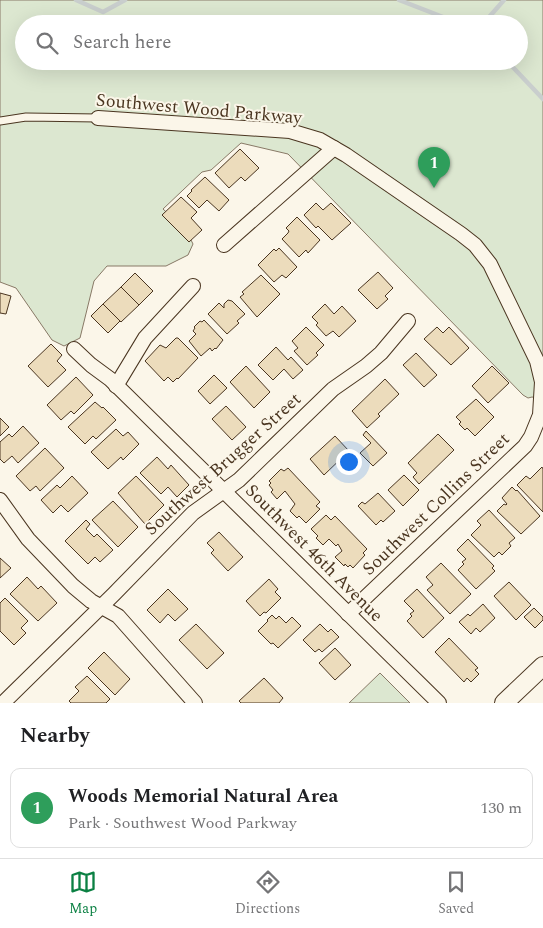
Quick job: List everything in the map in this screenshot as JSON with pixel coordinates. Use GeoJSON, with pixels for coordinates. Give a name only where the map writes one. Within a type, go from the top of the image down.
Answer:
{"type":"FeatureCollection","features":[{"type":"Feature","properties":{"kind":"street","name":"Southwest Wood Parkway"},"geometry":{"type":"LineString","coordinates":[[98,118],[290,132],[320,140],[346,154],[462,234],[475,245],[490,264],[537,361],[542,382],[540,415]]}},
{"type":"Feature","properties":{"kind":"street"},"geometry":{"type":"LineString","coordinates":[[224,246],[334,148]]}},
{"type":"Feature","properties":{"kind":"street"},"geometry":{"type":"LineString","coordinates":[[116,386],[145,338],[193,286]]}},
{"type":"Feature","properties":{"kind":"street","name":"Southwest Brugger Street"},"geometry":{"type":"LineString","coordinates":[[3,703],[192,513],[239,480],[333,389],[356,374],[381,353],[408,320]]}},
{"type":"Feature","properties":{"kind":"street","name":"Southwest 46th Avenue"},"geometry":{"type":"LineString","coordinates":[[74,349],[116,386],[224,490],[439,703]]}},
{"type":"Feature","properties":{"kind":"street","name":"Southwest Collins Street"},"geometry":{"type":"LineString","coordinates":[[348,614],[525,446],[540,415]]}},
{"type":"Feature","properties":{"kind":"street"},"geometry":{"type":"LineString","coordinates":[[0,500],[37,548],[85,597],[114,612],[195,703]]}},
{"type":"Feature","properties":{"kind":"street"},"geometry":{"type":"LineString","coordinates":[[504,703],[543,666]]}},
{"type":"Feature","properties":{"kind":"lane","name":"Southwest Wood Parkway"},"geometry":{"type":"LineString","coordinates":[[0,121],[26,117],[98,118]]}},
{"type":"Feature","properties":{"kind":"green space"},"geometry":{"type":"Polygon","coordinates":[[[0,0],[543,0],[543,399],[528,398],[523,395],[288,154],[241,143],[211,170],[202,172],[163,209],[186,230],[193,244],[188,255],[166,266],[107,266],[94,281],[80,338],[64,346],[52,340],[16,288],[0,282],[0,0]]]}},
{"type":"Feature","properties":{"kind":"green space"},"geometry":{"type":"Polygon","coordinates":[[[380,673],[410,703],[349,703],[380,673]]]}},
{"type":"Feature","properties":{"kind":"building"},"geometry":{"type":"Polygon","coordinates":[[[240,149],[259,168],[245,181],[241,177],[229,188],[215,173],[240,149]]]}},
{"type":"Feature","properties":{"kind":"building"},"geometry":{"type":"Polygon","coordinates":[[[205,177],[229,200],[219,211],[207,200],[199,208],[187,196],[205,177]]]}},
{"type":"Feature","properties":{"kind":"building"},"geometry":{"type":"Polygon","coordinates":[[[181,197],[197,212],[191,218],[202,230],[189,242],[162,215],[181,197]]]}},
{"type":"Feature","properties":{"kind":"building"},"geometry":{"type":"Polygon","coordinates":[[[316,203],[323,210],[331,203],[351,223],[332,240],[318,226],[316,228],[304,215],[316,203]]]}},
{"type":"Feature","properties":{"kind":"building"},"geometry":{"type":"Polygon","coordinates":[[[297,217],[320,240],[308,253],[306,250],[299,257],[282,239],[289,231],[286,228],[297,217]]]}},
{"type":"Feature","properties":{"kind":"building"},"geometry":{"type":"Polygon","coordinates":[[[279,248],[297,267],[286,278],[282,275],[274,282],[258,265],[274,249],[276,251],[279,248]]]}},
{"type":"Feature","properties":{"kind":"building"},"geometry":{"type":"Polygon","coordinates":[[[378,272],[393,288],[385,296],[388,299],[377,309],[358,290],[378,272]]]}},
{"type":"Feature","properties":{"kind":"building"},"geometry":{"type":"Polygon","coordinates":[[[135,273],[153,291],[139,305],[121,287],[135,273]]]}},
{"type":"Feature","properties":{"kind":"building"},"geometry":{"type":"Polygon","coordinates":[[[261,275],[280,294],[257,317],[240,297],[244,294],[242,292],[261,275]]]}},
{"type":"Feature","properties":{"kind":"building"},"geometry":{"type":"Polygon","coordinates":[[[121,287],[139,305],[121,322],[103,304],[121,287]]]}},
{"type":"Feature","properties":{"kind":"building"},"geometry":{"type":"Polygon","coordinates":[[[0,293],[11,296],[6,314],[0,313],[0,293]]]}},
{"type":"Feature","properties":{"kind":"building"},"geometry":{"type":"Polygon","coordinates":[[[228,300],[232,301],[245,314],[237,321],[239,323],[227,334],[208,314],[219,303],[224,308],[224,304],[228,300]]]}},
{"type":"Feature","properties":{"kind":"building"},"geometry":{"type":"Polygon","coordinates":[[[103,304],[120,321],[108,333],[91,316],[103,304]]]}},
{"type":"Feature","properties":{"kind":"building"},"geometry":{"type":"Polygon","coordinates":[[[325,304],[334,314],[342,306],[356,321],[339,337],[333,331],[326,336],[316,325],[318,323],[312,317],[325,304]]]}},
{"type":"Feature","properties":{"kind":"building"},"geometry":{"type":"Polygon","coordinates":[[[204,320],[223,340],[216,349],[212,351],[210,348],[201,356],[189,341],[196,334],[193,331],[194,327],[204,320]]]}},
{"type":"Feature","properties":{"kind":"building"},"geometry":{"type":"Polygon","coordinates":[[[306,327],[324,345],[316,353],[318,355],[307,365],[294,351],[298,348],[292,341],[306,327]]]}},
{"type":"Feature","properties":{"kind":"building"},"geometry":{"type":"Polygon","coordinates":[[[437,327],[443,333],[449,327],[469,348],[451,365],[424,339],[437,327]]]}},
{"type":"Feature","properties":{"kind":"building"},"geometry":{"type":"Polygon","coordinates":[[[176,338],[198,358],[178,379],[173,382],[168,377],[164,381],[145,361],[160,345],[166,348],[176,338]]]}},
{"type":"Feature","properties":{"kind":"building"},"geometry":{"type":"Polygon","coordinates":[[[51,344],[62,355],[57,361],[66,370],[48,387],[28,366],[51,344]]]}},
{"type":"Feature","properties":{"kind":"building"},"geometry":{"type":"Polygon","coordinates":[[[276,347],[288,360],[291,357],[303,370],[293,379],[284,369],[273,380],[258,365],[276,347]]]}},
{"type":"Feature","properties":{"kind":"building"},"geometry":{"type":"Polygon","coordinates":[[[416,353],[437,375],[424,387],[403,365],[416,353]]]}},
{"type":"Feature","properties":{"kind":"building"},"geometry":{"type":"Polygon","coordinates":[[[246,366],[270,392],[254,408],[230,382],[246,366]]]}},
{"type":"Feature","properties":{"kind":"building"},"geometry":{"type":"Polygon","coordinates":[[[492,366],[509,383],[488,403],[472,386],[492,366]]]}},
{"type":"Feature","properties":{"kind":"building"},"geometry":{"type":"Polygon","coordinates":[[[214,375],[227,388],[210,404],[198,391],[214,375]]]}},
{"type":"Feature","properties":{"kind":"building"},"geometry":{"type":"Polygon","coordinates":[[[76,377],[93,395],[74,414],[71,411],[61,420],[47,405],[76,377]]]}},
{"type":"Feature","properties":{"kind":"building"},"geometry":{"type":"Polygon","coordinates":[[[385,379],[399,394],[378,414],[380,416],[367,428],[352,411],[385,379]]]}},
{"type":"Feature","properties":{"kind":"building"},"geometry":{"type":"Polygon","coordinates":[[[476,399],[494,417],[475,436],[467,428],[465,430],[459,424],[461,422],[456,417],[476,399]]]}},
{"type":"Feature","properties":{"kind":"building"},"geometry":{"type":"Polygon","coordinates":[[[95,402],[116,420],[96,439],[93,436],[85,444],[68,427],[95,402]]]}},
{"type":"Feature","properties":{"kind":"building"},"geometry":{"type":"Polygon","coordinates":[[[226,406],[246,427],[232,440],[212,419],[226,406]]]}},
{"type":"Feature","properties":{"kind":"building"},"geometry":{"type":"Polygon","coordinates":[[[0,418],[9,427],[0,436],[0,418]]]}},
{"type":"Feature","properties":{"kind":"building"},"geometry":{"type":"Polygon","coordinates":[[[23,426],[39,443],[18,463],[12,456],[4,463],[0,459],[0,442],[9,434],[12,437],[23,426]]]}},
{"type":"Feature","properties":{"kind":"building"},"geometry":{"type":"Polygon","coordinates":[[[116,429],[123,436],[128,432],[139,444],[123,460],[121,457],[108,469],[91,452],[116,429]]]}},
{"type":"Feature","properties":{"kind":"building"},"geometry":{"type":"Polygon","coordinates":[[[366,431],[387,453],[373,466],[360,453],[371,443],[363,435],[366,431]]]}},
{"type":"Feature","properties":{"kind":"building"},"geometry":{"type":"Polygon","coordinates":[[[438,434],[454,450],[419,484],[413,477],[417,473],[408,463],[438,434]]]}},
{"type":"Feature","properties":{"kind":"building"},"geometry":{"type":"Polygon","coordinates":[[[335,436],[349,451],[324,475],[310,459],[335,436]]]}},
{"type":"Feature","properties":{"kind":"building"},"geometry":{"type":"Polygon","coordinates":[[[45,448],[64,468],[40,491],[36,486],[30,491],[16,476],[45,448]]]}},
{"type":"Feature","properties":{"kind":"building"},"geometry":{"type":"Polygon","coordinates":[[[157,457],[168,469],[171,465],[189,485],[177,497],[168,487],[161,494],[140,473],[157,457]]]}},
{"type":"Feature","properties":{"kind":"building"},"geometry":{"type":"Polygon","coordinates":[[[542,467],[543,512],[517,485],[526,476],[530,479],[542,467]]]}},
{"type":"Feature","properties":{"kind":"building"},"geometry":{"type":"Polygon","coordinates":[[[288,468],[320,502],[316,506],[320,509],[306,523],[290,511],[295,504],[285,491],[277,499],[271,492],[273,490],[269,485],[271,483],[269,481],[281,469],[284,471],[288,468]]]}},
{"type":"Feature","properties":{"kind":"building"},"geometry":{"type":"Polygon","coordinates":[[[404,475],[419,490],[403,506],[388,490],[404,475]]]}},
{"type":"Feature","properties":{"kind":"building"},"geometry":{"type":"Polygon","coordinates":[[[72,476],[88,493],[68,512],[61,505],[53,513],[41,500],[57,485],[60,488],[72,476]]]}},
{"type":"Feature","properties":{"kind":"building"},"geometry":{"type":"Polygon","coordinates":[[[136,476],[164,505],[145,524],[118,493],[136,476]]]}},
{"type":"Feature","properties":{"kind":"building"},"geometry":{"type":"Polygon","coordinates":[[[512,487],[517,490],[540,516],[521,534],[497,511],[504,504],[507,504],[502,498],[512,487]]]}},
{"type":"Feature","properties":{"kind":"building"},"geometry":{"type":"Polygon","coordinates":[[[378,493],[395,511],[383,522],[381,520],[376,525],[358,506],[362,502],[365,504],[378,493]]]}},
{"type":"Feature","properties":{"kind":"building"},"geometry":{"type":"Polygon","coordinates":[[[113,501],[138,527],[118,547],[92,520],[113,501]]]}},
{"type":"Feature","properties":{"kind":"building"},"geometry":{"type":"Polygon","coordinates":[[[489,510],[515,538],[509,543],[511,546],[502,555],[499,552],[494,557],[471,535],[481,525],[477,521],[489,510]]]}},
{"type":"Feature","properties":{"kind":"building"},"geometry":{"type":"Polygon","coordinates":[[[326,515],[331,520],[335,516],[367,549],[363,553],[365,555],[353,568],[350,565],[348,567],[345,564],[344,566],[335,557],[342,551],[338,544],[336,546],[329,539],[323,545],[311,529],[326,515]]]}},
{"type":"Feature","properties":{"kind":"building"},"geometry":{"type":"Polygon","coordinates":[[[86,520],[90,524],[86,529],[94,537],[97,534],[113,550],[100,562],[95,557],[88,564],[65,541],[86,520]]]}},
{"type":"Feature","properties":{"kind":"building"},"geometry":{"type":"Polygon","coordinates":[[[219,532],[243,557],[228,571],[211,553],[214,550],[207,543],[219,532]]]}},
{"type":"Feature","properties":{"kind":"building"},"geometry":{"type":"Polygon","coordinates":[[[468,539],[494,566],[492,568],[495,571],[476,589],[458,570],[466,559],[457,550],[468,539]]]}},
{"type":"Feature","properties":{"kind":"building"},"geometry":{"type":"Polygon","coordinates":[[[0,558],[11,568],[0,578],[0,558]]]}},
{"type":"Feature","properties":{"kind":"building"},"geometry":{"type":"Polygon","coordinates":[[[441,563],[471,594],[450,614],[427,590],[433,585],[426,577],[441,563]]]}},
{"type":"Feature","properties":{"kind":"building"},"geometry":{"type":"Polygon","coordinates":[[[27,577],[38,589],[41,586],[57,603],[38,621],[10,594],[27,577]]]}},
{"type":"Feature","properties":{"kind":"building"},"geometry":{"type":"Polygon","coordinates":[[[269,579],[278,589],[275,592],[281,598],[266,613],[264,612],[260,616],[246,601],[269,579]]]}},
{"type":"Feature","properties":{"kind":"building"},"geometry":{"type":"Polygon","coordinates":[[[509,582],[531,605],[516,620],[494,596],[509,582]]]}},
{"type":"Feature","properties":{"kind":"building"},"geometry":{"type":"Polygon","coordinates":[[[168,589],[188,609],[175,621],[168,614],[160,623],[147,610],[168,589]]]}},
{"type":"Feature","properties":{"kind":"building"},"geometry":{"type":"Polygon","coordinates":[[[417,589],[444,618],[423,638],[407,621],[412,616],[410,614],[414,611],[404,601],[417,589]]]}},
{"type":"Feature","properties":{"kind":"building"},"geometry":{"type":"Polygon","coordinates":[[[5,598],[28,621],[21,628],[26,633],[14,645],[0,631],[0,603],[5,598]]]}},
{"type":"Feature","properties":{"kind":"building"},"geometry":{"type":"Polygon","coordinates":[[[483,604],[495,618],[480,632],[476,628],[471,634],[459,622],[468,614],[470,616],[483,604]]]}},
{"type":"Feature","properties":{"kind":"building"},"geometry":{"type":"Polygon","coordinates":[[[534,608],[543,617],[543,620],[535,628],[524,617],[534,608]]]}},
{"type":"Feature","properties":{"kind":"building"},"geometry":{"type":"Polygon","coordinates":[[[272,615],[276,619],[279,616],[286,623],[292,617],[301,626],[278,648],[258,631],[272,615]]]}},
{"type":"Feature","properties":{"kind":"building"},"geometry":{"type":"Polygon","coordinates":[[[196,624],[224,653],[207,669],[179,640],[196,624]]]}},
{"type":"Feature","properties":{"kind":"building"},"geometry":{"type":"Polygon","coordinates":[[[320,624],[328,632],[331,629],[339,637],[322,652],[319,649],[315,652],[303,640],[320,624]]]}},
{"type":"Feature","properties":{"kind":"building"},"geometry":{"type":"Polygon","coordinates":[[[449,638],[478,668],[475,670],[479,674],[471,682],[467,678],[464,682],[435,652],[449,638]]]}},
{"type":"Feature","properties":{"kind":"building"},"geometry":{"type":"Polygon","coordinates":[[[335,648],[351,665],[335,680],[319,663],[335,648]]]}},
{"type":"Feature","properties":{"kind":"building"},"geometry":{"type":"Polygon","coordinates":[[[104,652],[130,679],[115,695],[88,668],[104,652]]]}},
{"type":"Feature","properties":{"kind":"building"},"geometry":{"type":"Polygon","coordinates":[[[87,676],[110,699],[106,703],[71,703],[69,701],[79,691],[75,687],[87,676]]]}},
{"type":"Feature","properties":{"kind":"building"},"geometry":{"type":"Polygon","coordinates":[[[264,678],[283,698],[279,703],[241,703],[239,701],[264,678]]]}},
{"type":"Feature","properties":{"kind":"waterway"},"geometry":{"type":"LineString","coordinates":[[76,0],[103,12],[125,0]]}},
{"type":"Feature","properties":{"kind":"waterway"},"geometry":{"type":"LineString","coordinates":[[399,0],[438,15]]}},
{"type":"Feature","properties":{"kind":"waterway"},"geometry":{"type":"LineString","coordinates":[[491,15],[504,0]]}},
{"type":"Feature","properties":{"kind":"waterway"},"geometry":{"type":"LineString","coordinates":[[516,70],[543,99]]}},
{"type":"Feature","properties":{"kind":"place","name":"Woods Memorial Natural Area"},"geometry":{"type":"Point","coordinates":[434,188]}}]}
